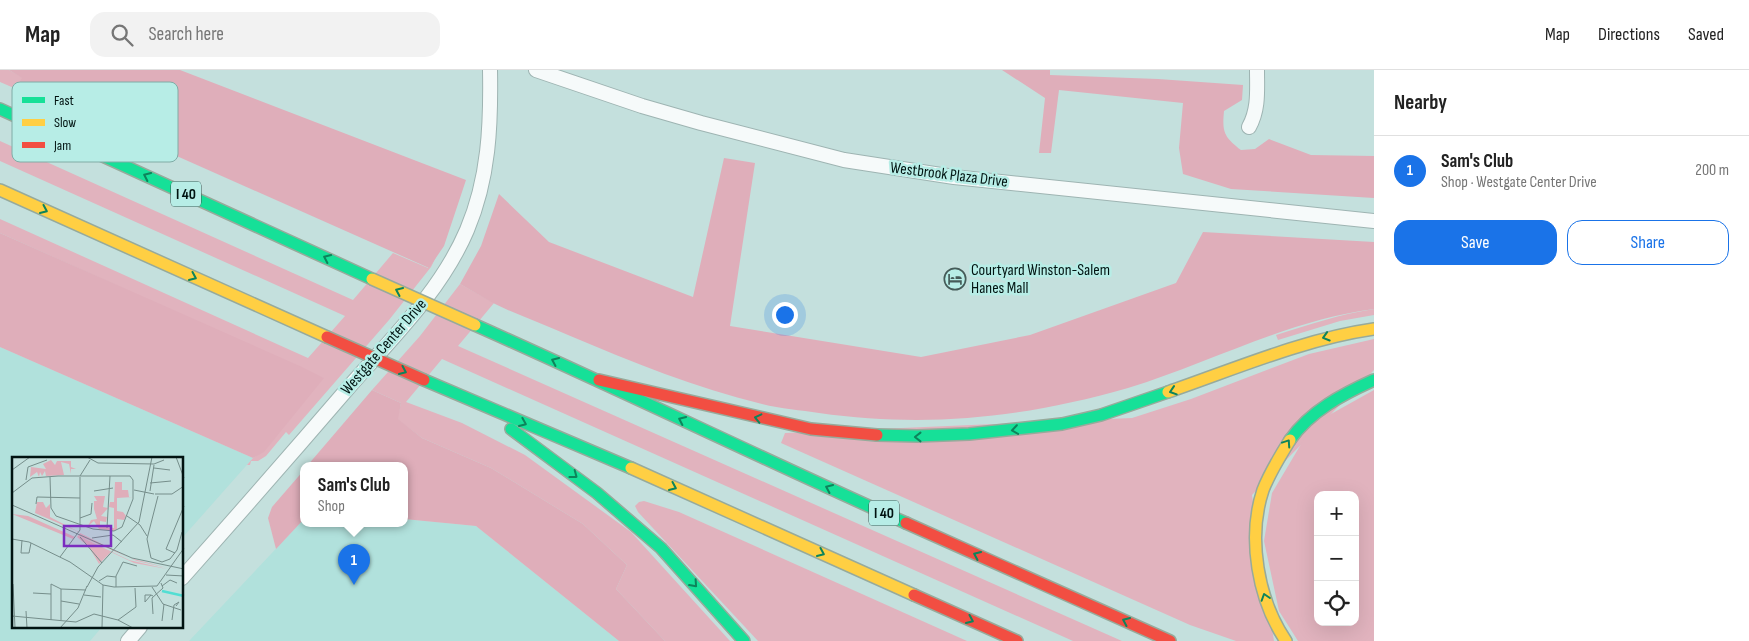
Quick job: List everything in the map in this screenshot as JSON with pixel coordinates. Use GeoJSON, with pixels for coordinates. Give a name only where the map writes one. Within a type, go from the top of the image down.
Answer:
{"type":"FeatureCollection","features":[{"type":"Feature","properties":{"kind":"highway","name":"I 40"},"geometry":{"type":"LineString","coordinates":[[0,109],[12,114]]}},
{"type":"Feature","properties":{"kind":"highway","name":"I 40"},"geometry":{"type":"LineString","coordinates":[[116,162],[599,380],[775,464],[1170,641]]}},
{"type":"Feature","properties":{"kind":"highway"},"geometry":{"type":"LineString","coordinates":[[0,190],[478,405],[656,479],[1017,641]]}},
{"type":"Feature","properties":{"kind":"highway"},"geometry":{"type":"LineString","coordinates":[[599,380],[811,429],[845,434],[900,437],[958,436],[1001,432],[1084,419],[1332,336],[1374,329]]}},
{"type":"Feature","properties":{"kind":"highway"},"geometry":{"type":"LineString","coordinates":[[1286,641],[1271,614],[1259,579],[1256,531],[1262,496],[1275,463],[1294,433],[1310,416],[1352,388],[1374,380]]}},
{"type":"Feature","properties":{"kind":"highway"},"geometry":{"type":"LineString","coordinates":[[478,405],[597,493],[661,548],[744,641]]}},
{"type":"Feature","properties":{"kind":"street","name":"Westgate Center Drive"},"geometry":{"type":"LineString","coordinates":[[184,576],[401,328],[444,275],[466,230],[482,185],[489,146],[490,70]]}},
{"type":"Feature","properties":{"kind":"street","name":"Westbrook Plaza Drive"},"geometry":{"type":"LineString","coordinates":[[536,70],[642,106],[752,138],[844,160],[954,177],[1374,221]]}},
{"type":"Feature","properties":{"kind":"street"},"geometry":{"type":"LineString","coordinates":[[1248,127],[1257,105],[1257,70]]}},
{"type":"Feature","properties":{"kind":"street"},"geometry":{"type":"LineString","coordinates":[[128,641],[139,628]]}},
{"type":"Feature","properties":{"kind":"shaded area"},"geometry":{"type":"Polygon","coordinates":[[[0,70],[9,70],[23,78],[19,82],[12,82],[12,87],[0,82],[0,70]]]}},
{"type":"Feature","properties":{"kind":"shaded area"},"geometry":{"type":"Polygon","coordinates":[[[9,70],[180,70],[466,180],[444,246],[429,268],[178,157],[178,82],[19,82],[22,78],[9,70]]]}},
{"type":"Feature","properties":{"kind":"shaded area"},"geometry":{"type":"Polygon","coordinates":[[[1002,70],[1050,70],[1050,75],[1158,79],[1243,85],[1242,100],[1224,111],[1223,124],[1225,134],[1235,145],[1241,150],[1255,149],[1269,139],[1311,155],[1374,156],[1374,198],[1231,189],[1183,174],[1179,148],[1183,103],[1059,90],[1051,153],[1039,153],[1045,98],[1002,70]]]}},
{"type":"Feature","properties":{"kind":"shaded area"},"geometry":{"type":"Polygon","coordinates":[[[0,141],[12,146],[12,162],[47,162],[353,300],[393,253],[428,268],[436,257],[431,267],[389,320],[289,435],[286,432],[266,456],[258,461],[251,461],[250,465],[247,465],[253,458],[264,451],[323,378],[0,233],[0,219],[308,358],[345,316],[0,161],[0,141]]]}},
{"type":"Feature","properties":{"kind":"shaded area"},"geometry":{"type":"Polygon","coordinates":[[[724,158],[755,163],[730,326],[921,357],[1030,335],[1176,283],[1203,232],[1374,242],[1374,309],[1311,322],[1159,378],[1128,388],[1051,407],[975,417],[937,420],[898,420],[819,413],[737,398],[640,364],[511,312],[460,284],[481,246],[499,194],[549,242],[693,297],[724,158]]]}},
{"type":"Feature","properties":{"kind":"shaded area"},"geometry":{"type":"Polygon","coordinates":[[[0,233],[324,378],[264,452],[253,458],[0,347],[0,233]]]}},
{"type":"Feature","properties":{"kind":"shaded area"},"geometry":{"type":"Polygon","coordinates":[[[460,284],[494,303],[458,346],[1122,641],[1073,641],[442,359],[406,402],[462,423],[525,455],[631,532],[730,641],[665,641],[616,589],[627,565],[583,524],[491,468],[422,438],[397,419],[401,403],[372,390],[420,336],[460,284]]]}},
{"type":"Feature","properties":{"kind":"shaded area"},"geometry":{"type":"Polygon","coordinates":[[[1374,309],[1374,315],[1340,321],[1278,340],[1276,335],[1336,317],[1374,309]]]}},
{"type":"Feature","properties":{"kind":"shaded area"},"geometry":{"type":"Polygon","coordinates":[[[1374,339],[1374,370],[1252,495],[1274,641],[1236,641],[1190,625],[781,443],[785,433],[1132,418],[1191,399],[1309,354],[1374,339]]]}},
{"type":"Feature","properties":{"kind":"shaded area"},"geometry":{"type":"Polygon","coordinates":[[[0,347],[253,458],[184,536],[184,457],[12,457],[12,628],[101,628],[90,641],[0,641],[0,347]]]}},
{"type":"Feature","properties":{"kind":"shaded area"},"geometry":{"type":"Polygon","coordinates":[[[372,390],[401,403],[398,419],[422,438],[491,468],[583,524],[627,565],[616,589],[665,641],[619,641],[476,526],[408,519],[408,462],[310,462],[372,390]]]}},
{"type":"Feature","properties":{"kind":"shaded area"},"geometry":{"type":"Polygon","coordinates":[[[1374,390],[1374,641],[1298,641],[1279,611],[1264,541],[1272,493],[1313,424],[1374,390]]]}},
{"type":"Feature","properties":{"kind":"shaded area"},"geometry":{"type":"Polygon","coordinates":[[[300,475],[300,523],[276,549],[268,518],[272,507],[300,475]]]}},
{"type":"Feature","properties":{"kind":"shaded area"},"geometry":{"type":"Polygon","coordinates":[[[644,501],[679,512],[967,641],[758,641],[638,512],[635,506],[639,502],[644,501]]]}},
{"type":"Feature","properties":{"kind":"shaded area"},"geometry":{"type":"Polygon","coordinates":[[[408,519],[476,526],[619,641],[189,641],[300,523],[300,527],[408,527],[408,519]]]}},
{"type":"Feature","properties":{"kind":"traffic: fast"},"geometry":{"type":"LineString","coordinates":[[0,109],[12,114]]}},
{"type":"Feature","properties":{"kind":"traffic: fast"},"geometry":{"type":"LineString","coordinates":[[116,162],[372,279]]}},
{"type":"Feature","properties":{"kind":"traffic: fast"},"geometry":{"type":"LineString","coordinates":[[475,325],[906,523]]}},
{"type":"Feature","properties":{"kind":"traffic: fast"},"geometry":{"type":"LineString","coordinates":[[424,380],[631,468]]}},
{"type":"Feature","properties":{"kind":"traffic: fast"},"geometry":{"type":"LineString","coordinates":[[1290,440],[1307,420],[1328,404],[1374,380]]}},
{"type":"Feature","properties":{"kind":"traffic: fast"},"geometry":{"type":"LineString","coordinates":[[877,435],[969,434],[1062,424],[1101,415],[1168,392]]}},
{"type":"Feature","properties":{"kind":"traffic: fast"},"geometry":{"type":"LineString","coordinates":[[511,429],[597,493],[661,548],[744,641]]}},
{"type":"Feature","properties":{"kind":"traffic: slow"},"geometry":{"type":"LineString","coordinates":[[0,190],[327,337]]}},
{"type":"Feature","properties":{"kind":"traffic: slow"},"geometry":{"type":"LineString","coordinates":[[372,279],[475,325]]}},
{"type":"Feature","properties":{"kind":"traffic: slow"},"geometry":{"type":"LineString","coordinates":[[1168,392],[1296,347],[1374,329]]}},
{"type":"Feature","properties":{"kind":"traffic: slow"},"geometry":{"type":"LineString","coordinates":[[1286,641],[1276,625],[1262,588],[1258,568],[1256,528],[1263,490],[1272,470],[1290,440]]}},
{"type":"Feature","properties":{"kind":"traffic: slow"},"geometry":{"type":"LineString","coordinates":[[631,468],[914,595]]}},
{"type":"Feature","properties":{"kind":"traffic: jam"},"geometry":{"type":"LineString","coordinates":[[327,337],[424,380]]}},
{"type":"Feature","properties":{"kind":"traffic: jam"},"geometry":{"type":"LineString","coordinates":[[599,380],[811,429],[877,435]]}},
{"type":"Feature","properties":{"kind":"traffic: jam"},"geometry":{"type":"LineString","coordinates":[[906,523],[1170,641]]}},
{"type":"Feature","properties":{"kind":"traffic: jam"},"geometry":{"type":"LineString","coordinates":[[914,595],[1017,641]]}},
{"type":"Feature","properties":{"kind":"place","name":"Courtyard Winston-Salem Hanes Mall"},"geometry":{"type":"Point","coordinates":[955,279]}},
{"type":"Feature","properties":{"kind":"place","name":"Sam's Club"},"geometry":{"type":"Point","coordinates":[354,585]}}]}
